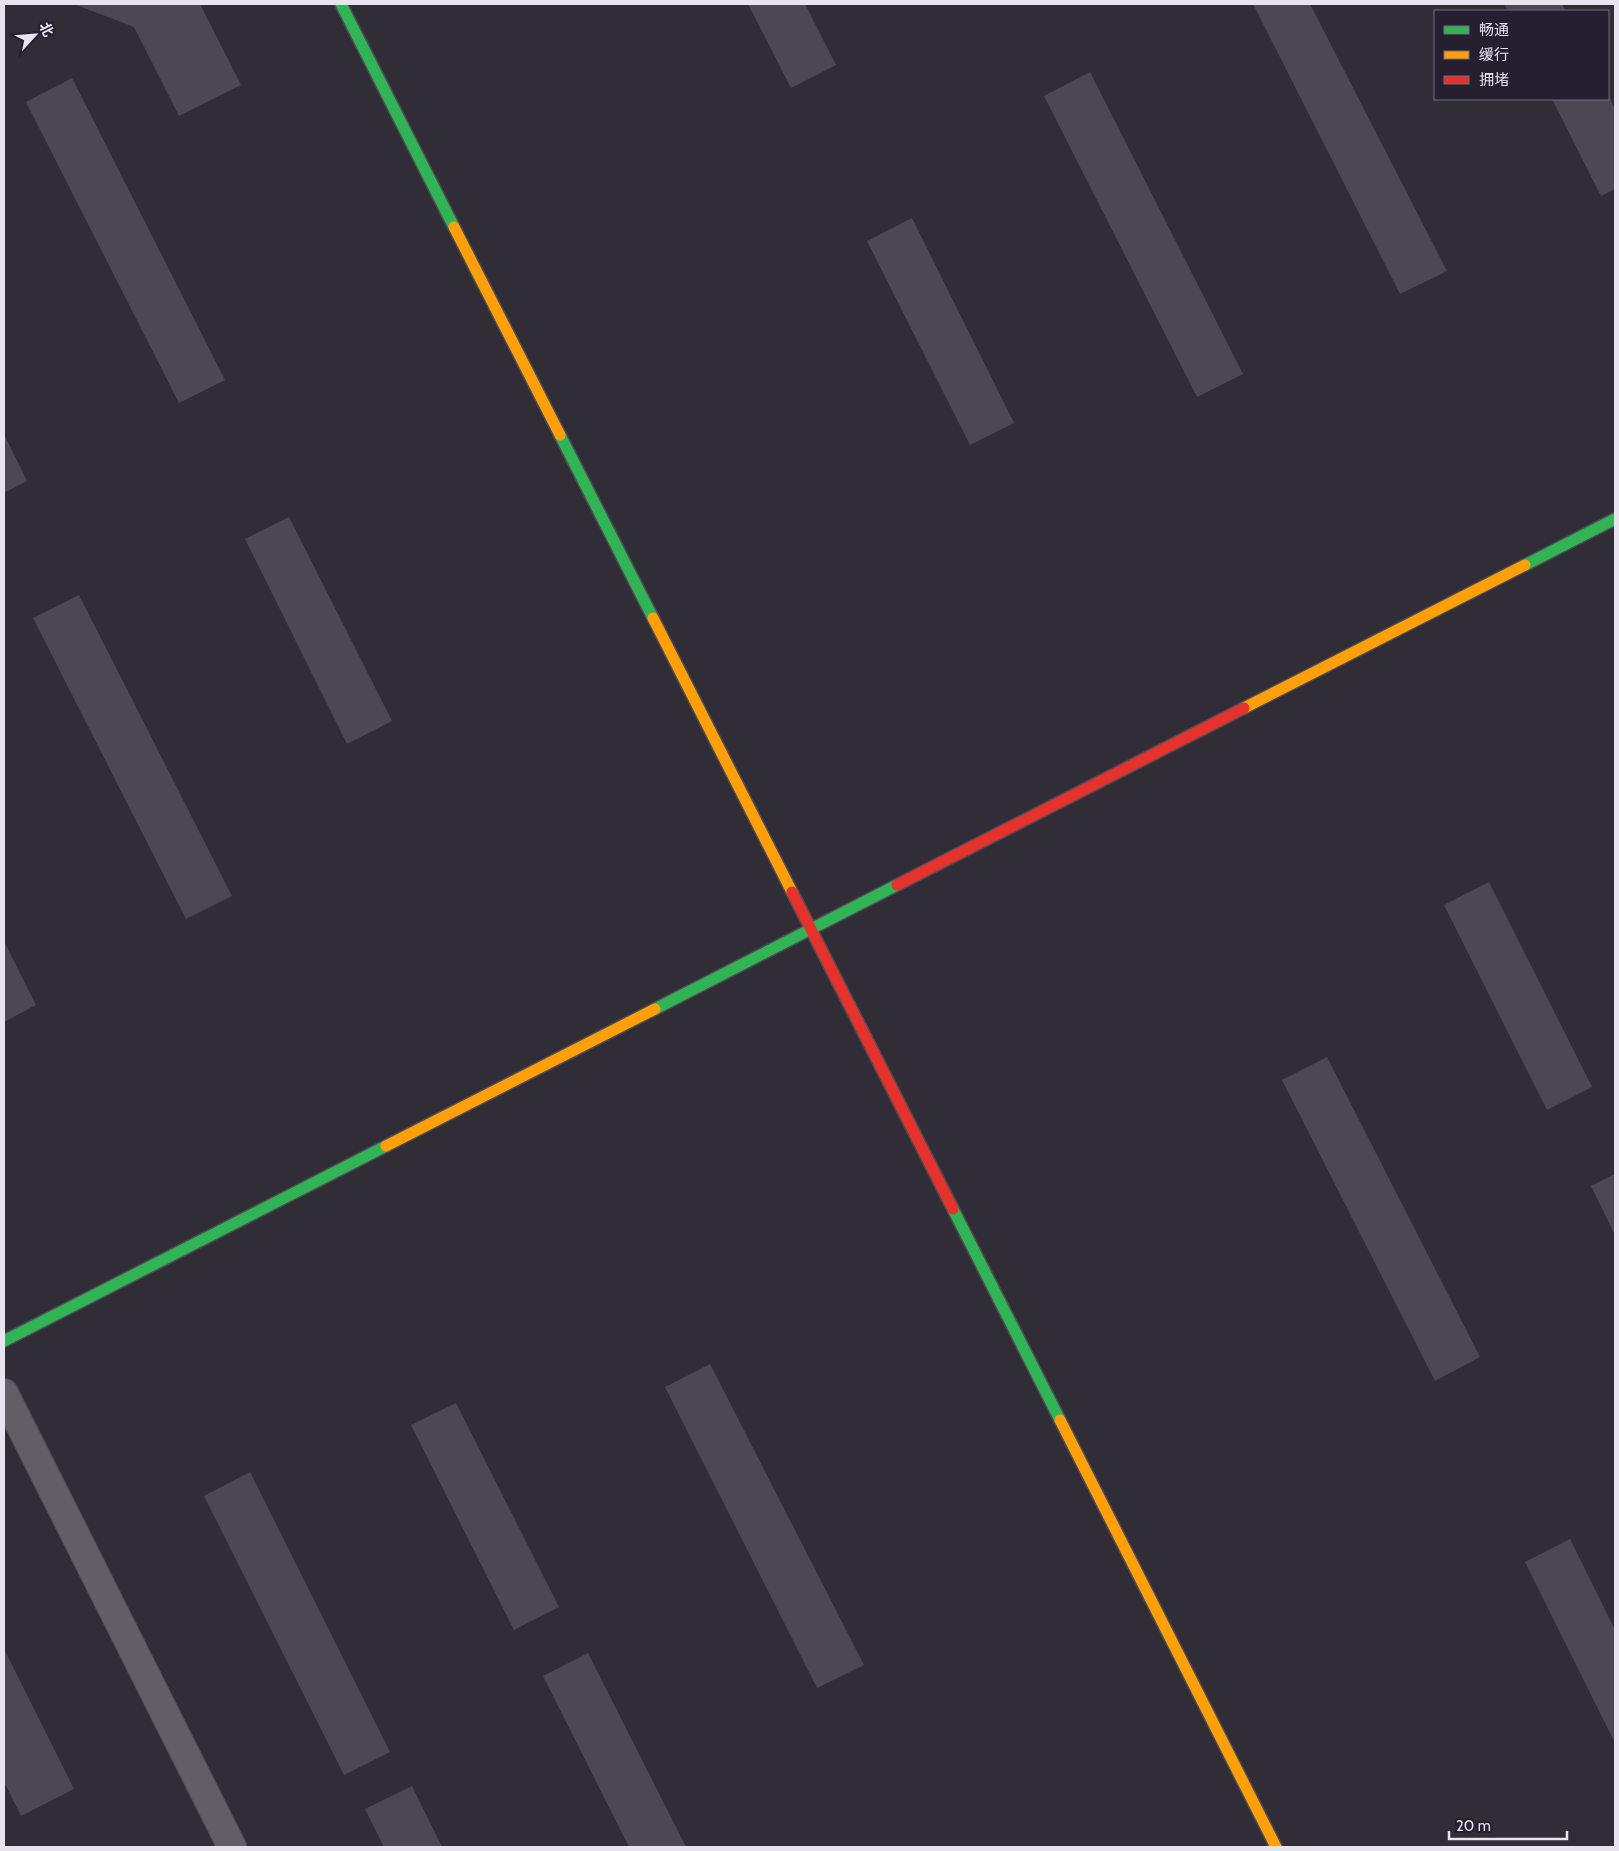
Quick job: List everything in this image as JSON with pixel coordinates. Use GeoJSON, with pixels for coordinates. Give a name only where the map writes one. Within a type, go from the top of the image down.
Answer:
{"type":"FeatureCollection","features":[{"type":"Feature","properties":{"kind":"street"},"geometry":{"type":"LineString","coordinates":[[341,4],[1276,1847]]}},
{"type":"Feature","properties":{"kind":"street"},"geometry":{"type":"LineString","coordinates":[[4,1341],[1615,519]]}},
{"type":"Feature","properties":{"kind":"street"},"geometry":{"type":"LineString","coordinates":[[4,1393],[232,1847]]}},
{"type":"Feature","properties":{"kind":"building"},"geometry":{"type":"Polygon","coordinates":[[[74,4],[200,4],[241,85],[179,116],[134,27],[74,4]]]}},
{"type":"Feature","properties":{"kind":"building"},"geometry":{"type":"Polygon","coordinates":[[[748,4],[805,4],[836,65],[791,88],[748,4]]]}},
{"type":"Feature","properties":{"kind":"building"},"geometry":{"type":"Polygon","coordinates":[[[1253,4],[1310,4],[1447,271],[1400,294],[1253,4]]]}},
{"type":"Feature","properties":{"kind":"building"},"geometry":{"type":"Polygon","coordinates":[[[1504,4],[1562,4],[1565,10],[1507,10],[1504,4]]]}},
{"type":"Feature","properties":{"kind":"building"},"geometry":{"type":"Polygon","coordinates":[[[1090,72],[1243,374],[1197,397],[1044,96],[1090,72]]]}},
{"type":"Feature","properties":{"kind":"building"},"geometry":{"type":"Polygon","coordinates":[[[72,78],[225,380],[179,403],[26,102],[72,78]]]}},
{"type":"Feature","properties":{"kind":"building"},"geometry":{"type":"Polygon","coordinates":[[[1609,96],[1615,109],[1615,189],[1601,196],[1553,100],[1609,100],[1609,96]]]}},
{"type":"Feature","properties":{"kind":"building"},"geometry":{"type":"Polygon","coordinates":[[[912,218],[1014,423],[970,445],[867,241],[912,218]]]}},
{"type":"Feature","properties":{"kind":"building"},"geometry":{"type":"Polygon","coordinates":[[[4,434],[27,481],[4,493],[4,434]]]}},
{"type":"Feature","properties":{"kind":"building"},"geometry":{"type":"Polygon","coordinates":[[[289,517],[392,721],[347,744],[245,539],[289,517]]]}},
{"type":"Feature","properties":{"kind":"building"},"geometry":{"type":"Polygon","coordinates":[[[79,595],[232,896],[186,919],[33,618],[79,595]]]}},
{"type":"Feature","properties":{"kind":"building"},"geometry":{"type":"Polygon","coordinates":[[[1489,882],[1592,1087],[1547,1110],[1444,905],[1489,882]]]}},
{"type":"Feature","properties":{"kind":"building"},"geometry":{"type":"Polygon","coordinates":[[[4,941],[36,1005],[4,1022],[4,941]]]}},
{"type":"Feature","properties":{"kind":"building"},"geometry":{"type":"Polygon","coordinates":[[[1327,1057],[1480,1357],[1435,1381],[1282,1080],[1327,1057]]]}},
{"type":"Feature","properties":{"kind":"building"},"geometry":{"type":"Polygon","coordinates":[[[1615,1174],[1615,1235],[1591,1186],[1615,1174]]]}},
{"type":"Feature","properties":{"kind":"building"},"geometry":{"type":"Polygon","coordinates":[[[710,1364],[864,1665],[817,1688],[665,1387],[710,1364]]]}},
{"type":"Feature","properties":{"kind":"building"},"geometry":{"type":"Polygon","coordinates":[[[456,1403],[559,1607],[514,1630],[411,1425],[456,1403]]]}},
{"type":"Feature","properties":{"kind":"building"},"geometry":{"type":"Polygon","coordinates":[[[250,1472],[390,1752],[344,1775],[204,1496],[250,1472]]]}},
{"type":"Feature","properties":{"kind":"building"},"geometry":{"type":"Polygon","coordinates":[[[1570,1539],[1615,1630],[1615,1743],[1525,1562],[1570,1539]]]}},
{"type":"Feature","properties":{"kind":"building"},"geometry":{"type":"Polygon","coordinates":[[[4,1649],[74,1789],[21,1816],[4,1782],[4,1649]]]}},
{"type":"Feature","properties":{"kind":"building"},"geometry":{"type":"Polygon","coordinates":[[[588,1653],[686,1847],[629,1847],[543,1676],[588,1653]]]}},
{"type":"Feature","properties":{"kind":"building"},"geometry":{"type":"Polygon","coordinates":[[[412,1786],[442,1847],[384,1847],[365,1809],[412,1786]]]}},
{"type":"Feature","properties":{"kind":"traffic: fast"},"geometry":{"type":"LineString","coordinates":[[341,4],[454,227]]}},
{"type":"Feature","properties":{"kind":"traffic: fast"},"geometry":{"type":"LineString","coordinates":[[560,435],[653,618]]}},
{"type":"Feature","properties":{"kind":"traffic: fast"},"geometry":{"type":"LineString","coordinates":[[1525,565],[1615,519]]}},
{"type":"Feature","properties":{"kind":"traffic: fast"},"geometry":{"type":"LineString","coordinates":[[655,1009],[897,885]]}},
{"type":"Feature","properties":{"kind":"traffic: fast"},"geometry":{"type":"LineString","coordinates":[[4,1341],[386,1146]]}},
{"type":"Feature","properties":{"kind":"traffic: fast"},"geometry":{"type":"LineString","coordinates":[[953,1209],[1060,1420]]}},
{"type":"Feature","properties":{"kind":"traffic: slow"},"geometry":{"type":"LineString","coordinates":[[454,227],[560,435]]}},
{"type":"Feature","properties":{"kind":"traffic: slow"},"geometry":{"type":"LineString","coordinates":[[1244,708],[1525,565]]}},
{"type":"Feature","properties":{"kind":"traffic: slow"},"geometry":{"type":"LineString","coordinates":[[653,618],[792,892]]}},
{"type":"Feature","properties":{"kind":"traffic: slow"},"geometry":{"type":"LineString","coordinates":[[386,1146],[655,1009]]}},
{"type":"Feature","properties":{"kind":"traffic: slow"},"geometry":{"type":"LineString","coordinates":[[1060,1420],[1276,1847]]}},
{"type":"Feature","properties":{"kind":"traffic: jam"},"geometry":{"type":"LineString","coordinates":[[897,885],[1244,708]]}},
{"type":"Feature","properties":{"kind":"traffic: jam"},"geometry":{"type":"LineString","coordinates":[[792,892],[953,1209]]}}]}
